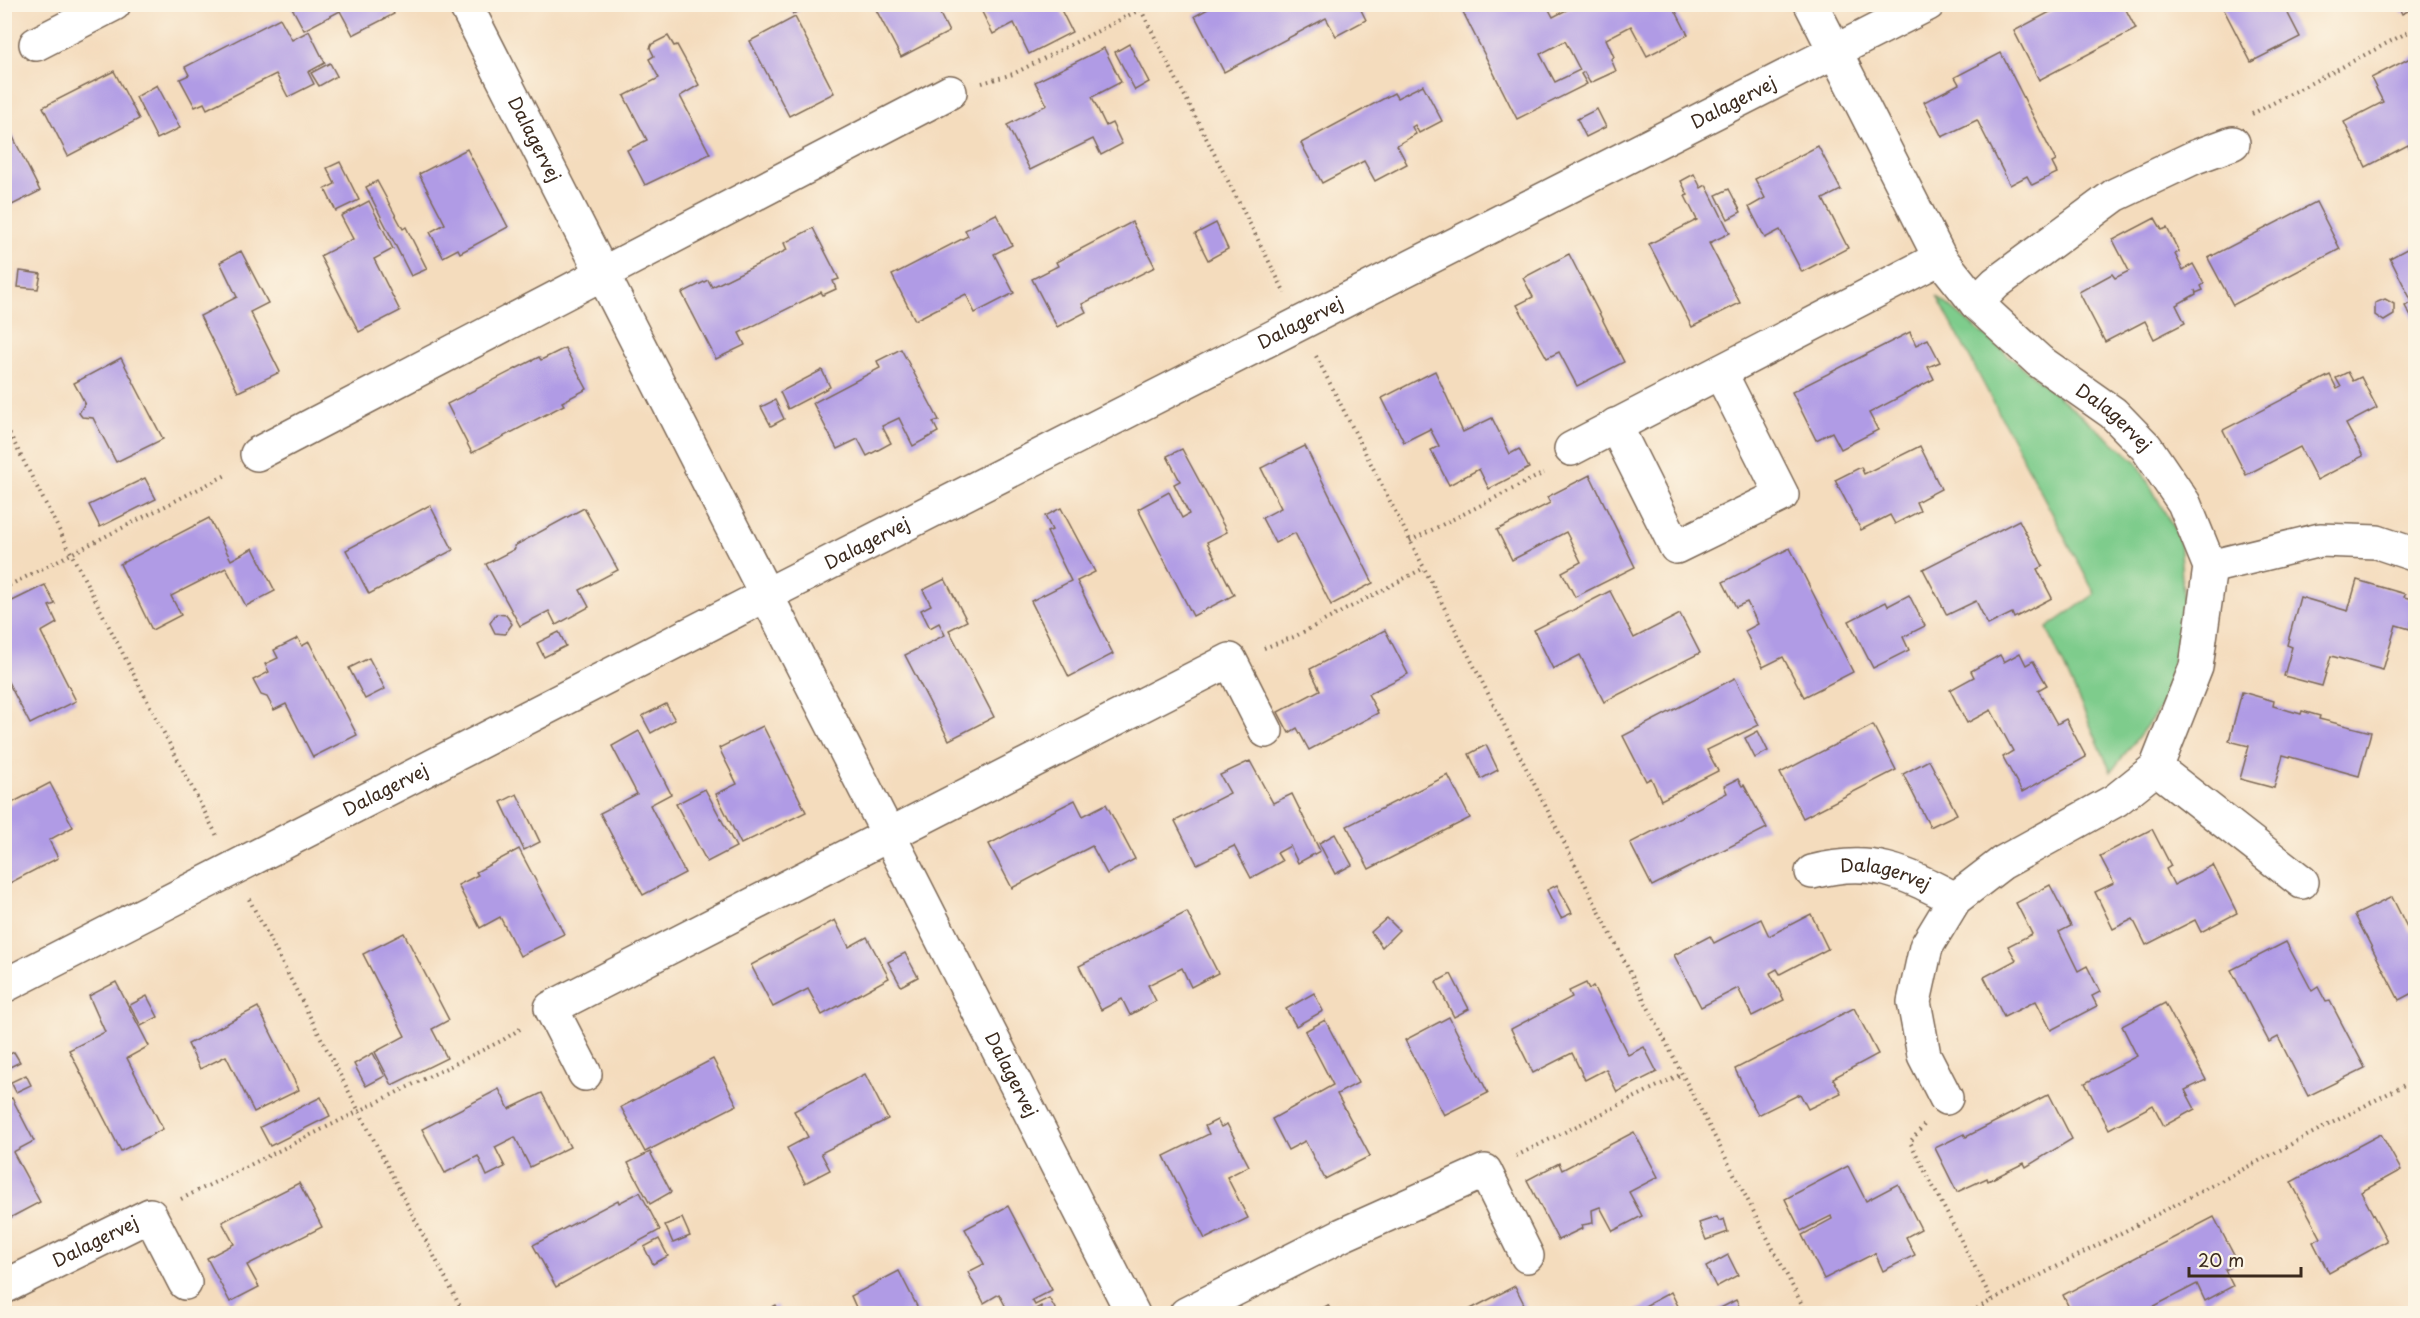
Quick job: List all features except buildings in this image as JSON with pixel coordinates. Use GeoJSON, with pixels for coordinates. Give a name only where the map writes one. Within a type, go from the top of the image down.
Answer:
{"type":"FeatureCollection","features":[{"type":"Feature","properties":{"kind":"street"},"geometry":{"type":"LineString","coordinates":[[36,44],[114,4]]}},
{"type":"Feature","properties":{"kind":"street","name":"Dalagervej"},"geometry":{"type":"LineString","coordinates":[[465,4],[1133,1314]]}},
{"type":"Feature","properties":{"kind":"street","name":"Dalagervej"},"geometry":{"type":"LineString","coordinates":[[1811,4],[1940,258],[1976,303],[2039,361],[2113,413],[2146,447],[2184,503],[2210,567],[2196,666],[2156,768],[2116,800],[2002,863],[1955,899],[1926,947],[1914,1002],[1924,1055],[1946,1098]]}},
{"type":"Feature","properties":{"kind":"street","name":"Dalagervej"},"geometry":{"type":"LineString","coordinates":[[4,986],[766,595],[1928,4]]}},
{"type":"Feature","properties":{"kind":"street"},"geometry":{"type":"LineString","coordinates":[[257,454],[950,92]]}},
{"type":"Feature","properties":{"kind":"street"},"geometry":{"type":"LineString","coordinates":[[1976,303],[1996,283],[2115,195],[2195,157],[2233,143]]}},
{"type":"Feature","properties":{"kind":"street"},"geometry":{"type":"LineString","coordinates":[[1571,449],[1940,258]]}},
{"type":"Feature","properties":{"kind":"street"},"geometry":{"type":"LineString","coordinates":[[1616,425],[1676,547],[1782,495],[1720,372]]}},
{"type":"Feature","properties":{"kind":"street"},"geometry":{"type":"LineString","coordinates":[[2210,567],[2320,540],[2377,542],[2415,555]]}},
{"type":"Feature","properties":{"kind":"street"},"geometry":{"type":"LineString","coordinates":[[585,1074],[551,1008],[1230,660],[1266,731]]}},
{"type":"Feature","properties":{"kind":"street"},"geometry":{"type":"LineString","coordinates":[[2156,768],[2302,882]]}},
{"type":"Feature","properties":{"kind":"street","name":"Dalagervej"},"geometry":{"type":"LineString","coordinates":[[1812,872],[1842,864],[1872,867],[1908,875],[1955,899]]}},
{"type":"Feature","properties":{"kind":"street"},"geometry":{"type":"LineString","coordinates":[[1186,1314],[1342,1235],[1485,1171],[1527,1256]]}},
{"type":"Feature","properties":{"kind":"street","name":"Dalagervej"},"geometry":{"type":"LineString","coordinates":[[4,1287],[150,1215],[184,1283]]}},
{"type":"Feature","properties":{"kind":"path"},"geometry":{"type":"LineString","coordinates":[[1138,4],[1682,1074],[1807,1314]]}},
{"type":"Feature","properties":{"kind":"path"},"geometry":{"type":"LineString","coordinates":[[950,92],[1013,74],[1151,4]]}},
{"type":"Feature","properties":{"kind":"path"},"geometry":{"type":"LineString","coordinates":[[2233,143],[2253,112],[2415,28]]}},
{"type":"Feature","properties":{"kind":"path"},"geometry":{"type":"LineString","coordinates":[[1410,541],[1554,468],[1571,449]]}},
{"type":"Feature","properties":{"kind":"path"},"geometry":{"type":"LineString","coordinates":[[4,588],[213,483],[257,454]]}},
{"type":"Feature","properties":{"kind":"path"},"geometry":{"type":"LineString","coordinates":[[1230,660],[1294,637],[1424,568]]}},
{"type":"Feature","properties":{"kind":"path"},"geometry":{"type":"LineString","coordinates":[[150,1215],[503,1040],[551,1008]]}},
{"type":"Feature","properties":{"kind":"path"},"geometry":{"type":"LineString","coordinates":[[1485,1171],[1682,1074]]}},
{"type":"Feature","properties":{"kind":"path"},"geometry":{"type":"LineString","coordinates":[[1966,1314],[2415,1079]]}},
{"type":"Feature","properties":{"kind":"path"},"geometry":{"type":"LineString","coordinates":[[1946,1098],[1910,1142],[1992,1300]]}},
{"type":"Feature","properties":{"kind":"green space"},"geometry":{"type":"Polygon","coordinates":[[[1937,296],[2137,462],[2179,538],[2184,608],[2167,699],[2111,772],[2047,628],[2095,594],[1937,296]]]}}]}
